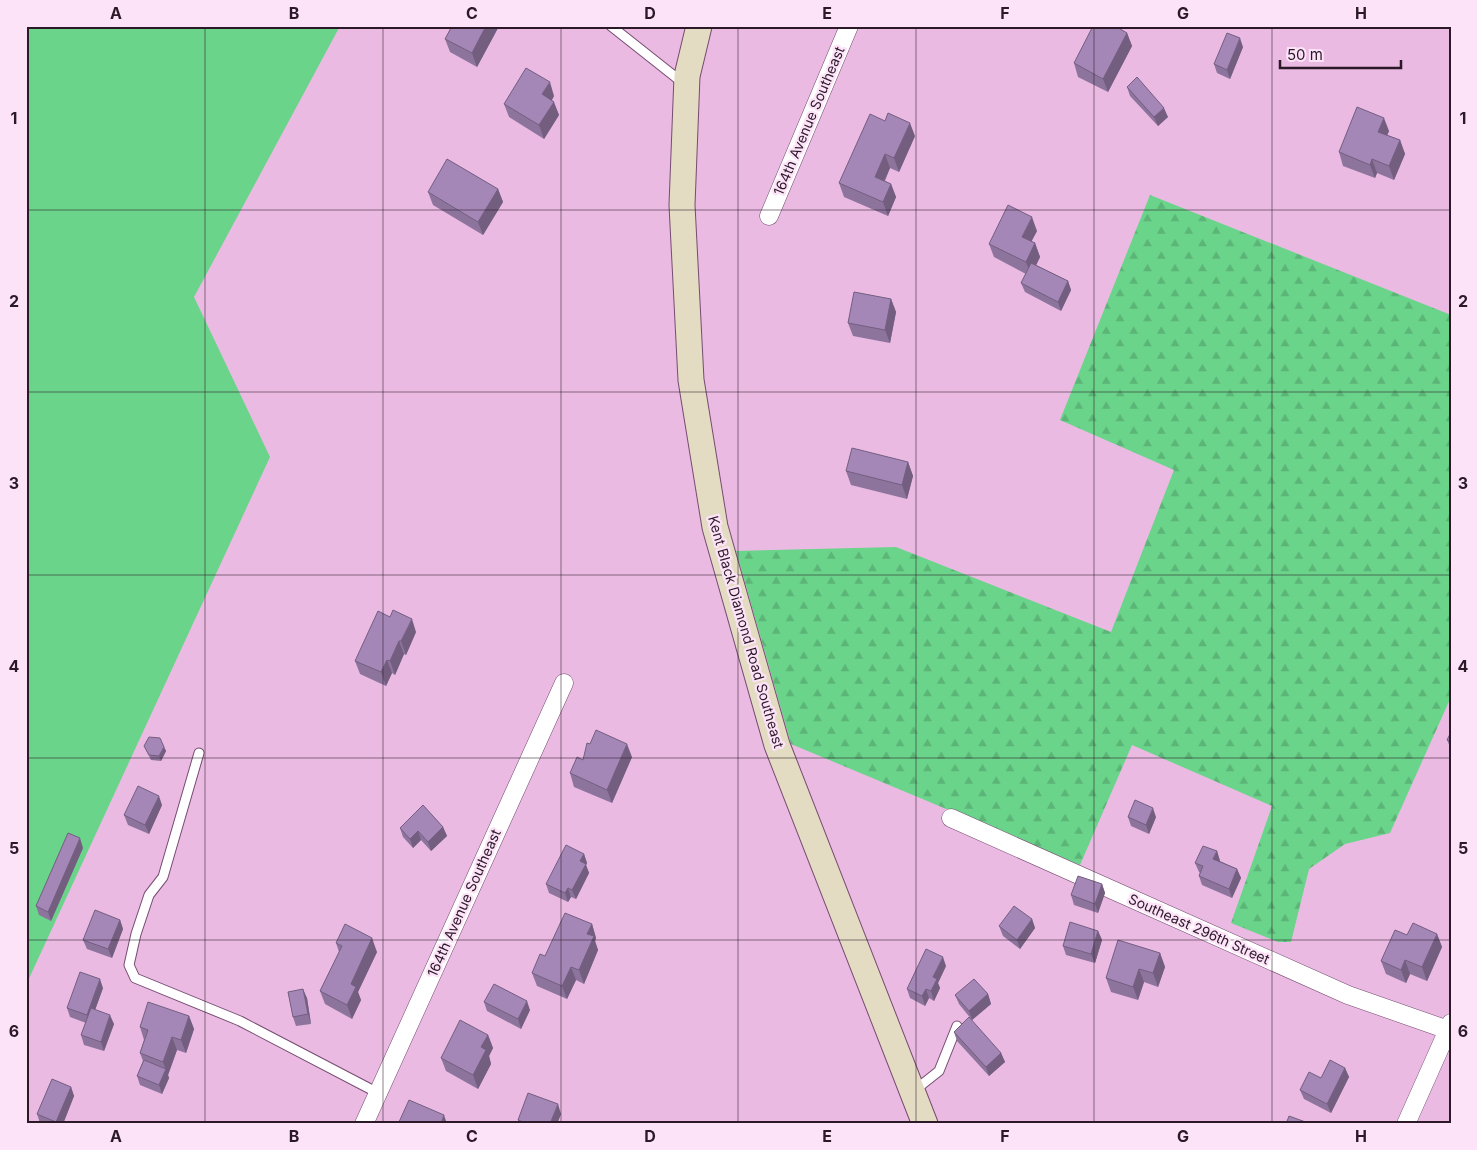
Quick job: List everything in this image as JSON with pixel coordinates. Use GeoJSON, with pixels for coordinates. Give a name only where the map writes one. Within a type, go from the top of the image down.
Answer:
{"type":"FeatureCollection","features":[{"type":"Feature","properties":{"kind":"street","name":"Kent Black Diamond Road Southeast"},"geometry":{"type":"LineString","coordinates":[[698,26],[687,87],[682,205],[691,380],[715,527],[777,745],[925,1124]]}},
{"type":"Feature","properties":{"kind":"street","name":"164th Avenue Southeast"},"geometry":{"type":"LineString","coordinates":[[770,216],[849,26]]}},
{"type":"Feature","properties":{"kind":"street","name":"164th Avenue Southeast"},"geometry":{"type":"LineString","coordinates":[[364,1124],[564,683]]}},
{"type":"Feature","properties":{"kind":"street","name":"Southeast 296th Street"},"geometry":{"type":"LineString","coordinates":[[951,818],[1348,995],[1450,1028]]}},
{"type":"Feature","properties":{"kind":"street"},"geometry":{"type":"LineString","coordinates":[[1406,1124],[1450,1028]]}},
{"type":"Feature","properties":{"kind":"lane"},"geometry":{"type":"LineString","coordinates":[[611,26],[687,87]]}},
{"type":"Feature","properties":{"kind":"lane"},"geometry":{"type":"LineString","coordinates":[[198,753],[163,877],[149,895],[136,934],[130,965],[135,978],[240,1021],[378,1093]]}},
{"type":"Feature","properties":{"kind":"lane"},"geometry":{"type":"LineString","coordinates":[[912,1091],[929,1080],[939,1070],[957,1026]]}},
{"type":"Feature","properties":{"kind":"green space"},"geometry":{"type":"Polygon","coordinates":[[[26,26],[340,26],[194,297],[270,457],[26,985],[26,26]]]}},
{"type":"Feature","properties":{"kind":"green space"},"geometry":{"type":"Polygon","coordinates":[[[1150,195],[1451,315],[1451,697],[1390,833],[1345,844],[1309,869],[1291,942],[1278,942],[1231,923],[1272,806],[1132,745],[1080,865],[791,744],[736,551],[896,547],[1111,632],[1174,470],[1060,420],[1150,195]]]}},
{"type":"Feature","properties":{"kind":"building"},"geometry":{"type":"Polygon","coordinates":[[[452,26],[486,26],[472,53],[445,39],[452,26]]]}},
{"type":"Feature","properties":{"kind":"building"},"geometry":{"type":"Polygon","coordinates":[[[1093,26],[1115,26],[1127,33],[1103,79],[1074,63],[1093,26]]]}},
{"type":"Feature","properties":{"kind":"building"},"geometry":{"type":"Polygon","coordinates":[[[1227,33],[1240,38],[1227,70],[1214,64],[1227,33]]]}},
{"type":"Feature","properties":{"kind":"building"},"geometry":{"type":"Polygon","coordinates":[[[526,68],[550,82],[542,94],[554,102],[539,125],[504,104],[526,68]]]}},
{"type":"Feature","properties":{"kind":"building"},"geometry":{"type":"Polygon","coordinates":[[[1137,77],[1164,108],[1154,117],[1127,87],[1137,77]]]}},
{"type":"Feature","properties":{"kind":"building"},"geometry":{"type":"Polygon","coordinates":[[[1357,107],[1384,118],[1378,132],[1400,140],[1389,166],[1372,159],[1370,165],[1339,152],[1357,107]]]}},
{"type":"Feature","properties":{"kind":"building"},"geometry":{"type":"Polygon","coordinates":[[[888,113],[910,123],[894,158],[885,154],[875,177],[891,184],[883,202],[839,183],[870,114],[885,121],[888,113]]]}},
{"type":"Feature","properties":{"kind":"building"},"geometry":{"type":"Polygon","coordinates":[[[447,159],[498,189],[478,222],[428,192],[447,159]]]}},
{"type":"Feature","properties":{"kind":"building"},"geometry":{"type":"Polygon","coordinates":[[[1008,205],[1032,217],[1022,237],[1035,243],[1026,262],[989,244],[1008,205]]]}},
{"type":"Feature","properties":{"kind":"building"},"geometry":{"type":"Polygon","coordinates":[[[1031,263],[1068,281],[1058,302],[1021,283],[1031,263]]]}},
{"type":"Feature","properties":{"kind":"building"},"geometry":{"type":"Polygon","coordinates":[[[854,292],[891,299],[885,330],[848,323],[854,292]]]}},
{"type":"Feature","properties":{"kind":"building"},"geometry":{"type":"Polygon","coordinates":[[[852,448],[908,462],[902,485],[846,471],[852,448]]]}},
{"type":"Feature","properties":{"kind":"building"},"geometry":{"type":"Polygon","coordinates":[[[393,610],[412,619],[390,661],[387,660],[381,672],[355,661],[378,611],[390,617],[393,610]]]}},
{"type":"Feature","properties":{"kind":"building"},"geometry":{"type":"Polygon","coordinates":[[[596,730],[627,744],[607,790],[570,773],[577,757],[583,760],[587,743],[590,744],[596,730]]]}},
{"type":"Feature","properties":{"kind":"building"},"geometry":{"type":"Polygon","coordinates":[[[1451,732],[1451,741],[1447,740],[1451,732]]]}},
{"type":"Feature","properties":{"kind":"building"},"geometry":{"type":"Polygon","coordinates":[[[149,737],[160,738],[164,747],[159,756],[149,755],[144,746],[149,737]]]}},
{"type":"Feature","properties":{"kind":"building"},"geometry":{"type":"Polygon","coordinates":[[[138,786],[159,796],[145,825],[124,815],[138,786]]]}},
{"type":"Feature","properties":{"kind":"building"},"geometry":{"type":"Polygon","coordinates":[[[1135,800],[1153,808],[1146,825],[1128,817],[1135,800]]]}},
{"type":"Feature","properties":{"kind":"building"},"geometry":{"type":"Polygon","coordinates":[[[423,805],[443,827],[428,842],[418,831],[410,839],[400,828],[423,805]]]}},
{"type":"Feature","properties":{"kind":"building"},"geometry":{"type":"Polygon","coordinates":[[[68,833],[80,838],[48,912],[36,906],[68,833]]]}},
{"type":"Feature","properties":{"kind":"building"},"geometry":{"type":"Polygon","coordinates":[[[566,845],[584,854],[580,861],[586,864],[572,890],[568,888],[565,893],[546,884],[566,845]]]}},
{"type":"Feature","properties":{"kind":"building"},"geometry":{"type":"Polygon","coordinates":[[[1203,846],[1217,851],[1213,859],[1237,869],[1229,889],[1199,876],[1203,866],[1195,863],[1203,846]]]}},
{"type":"Feature","properties":{"kind":"building"},"geometry":{"type":"Polygon","coordinates":[[[1078,876],[1102,884],[1095,904],[1071,895],[1078,876]]]}},
{"type":"Feature","properties":{"kind":"building"},"geometry":{"type":"Polygon","coordinates":[[[1014,906],[1032,919],[1017,940],[999,926],[1014,906]]]}},
{"type":"Feature","properties":{"kind":"building"},"geometry":{"type":"Polygon","coordinates":[[[95,910],[120,920],[108,949],[83,940],[95,910]]]}},
{"type":"Feature","properties":{"kind":"building"},"geometry":{"type":"Polygon","coordinates":[[[565,913],[592,924],[587,934],[594,936],[579,970],[571,967],[562,986],[532,973],[540,954],[545,956],[565,913]]]}},
{"type":"Feature","properties":{"kind":"building"},"geometry":{"type":"Polygon","coordinates":[[[1070,922],[1098,931],[1091,954],[1063,946],[1070,922]]]}},
{"type":"Feature","properties":{"kind":"building"},"geometry":{"type":"Polygon","coordinates":[[[1413,923],[1437,934],[1422,967],[1405,960],[1401,970],[1381,961],[1395,930],[1407,935],[1413,923]]]}},
{"type":"Feature","properties":{"kind":"building"},"geometry":{"type":"Polygon","coordinates":[[[345,924],[372,938],[351,984],[356,987],[347,1005],[320,991],[342,946],[336,943],[345,924]]]}},
{"type":"Feature","properties":{"kind":"building"},"geometry":{"type":"Polygon","coordinates":[[[1118,940],[1160,953],[1153,973],[1139,969],[1133,987],[1106,978],[1118,940]]]}},
{"type":"Feature","properties":{"kind":"building"},"geometry":{"type":"Polygon","coordinates":[[[926,949],[943,957],[933,977],[937,979],[931,991],[926,989],[922,996],[907,989],[926,949]]]}},
{"type":"Feature","properties":{"kind":"building"},"geometry":{"type":"Polygon","coordinates":[[[80,972],[100,979],[87,1015],[67,1008],[80,972]]]}},
{"type":"Feature","properties":{"kind":"building"},"geometry":{"type":"Polygon","coordinates":[[[974,979],[988,994],[969,1011],[955,995],[974,979]]]}},
{"type":"Feature","properties":{"kind":"building"},"geometry":{"type":"Polygon","coordinates":[[[494,984],[527,1001],[518,1019],[484,1002],[494,984]]]}},
{"type":"Feature","properties":{"kind":"building"},"geometry":{"type":"Polygon","coordinates":[[[303,989],[308,1014],[293,1017],[288,992],[303,989]]]}},
{"type":"Feature","properties":{"kind":"building"},"geometry":{"type":"Polygon","coordinates":[[[148,1002],[189,1016],[181,1040],[172,1037],[163,1062],[140,1053],[148,1030],[140,1027],[148,1002]]]}},
{"type":"Feature","properties":{"kind":"building"},"geometry":{"type":"Polygon","coordinates":[[[91,1008],[110,1015],[101,1042],[81,1035],[91,1008]]]}},
{"type":"Feature","properties":{"kind":"building"},"geometry":{"type":"Polygon","coordinates":[[[969,1017],[1001,1053],[986,1067],[954,1032],[969,1017]]]}},
{"type":"Feature","properties":{"kind":"building"},"geometry":{"type":"Polygon","coordinates":[[[460,1020],[488,1035],[481,1047],[486,1050],[473,1075],[441,1058],[460,1020]]]}},
{"type":"Feature","properties":{"kind":"building"},"geometry":{"type":"Polygon","coordinates":[[[144,1060],[166,1069],[159,1085],[137,1076],[144,1060]]]}},
{"type":"Feature","properties":{"kind":"building"},"geometry":{"type":"Polygon","coordinates":[[[1330,1060],[1345,1068],[1327,1104],[1300,1090],[1309,1072],[1321,1078],[1330,1060]]]}},
{"type":"Feature","properties":{"kind":"building"},"geometry":{"type":"Polygon","coordinates":[[[52,1079],[71,1087],[56,1122],[37,1114],[52,1079]]]}},
{"type":"Feature","properties":{"kind":"building"},"geometry":{"type":"Polygon","coordinates":[[[528,1093],[558,1104],[550,1124],[528,1124],[518,1120],[528,1093]]]}},
{"type":"Feature","properties":{"kind":"building"},"geometry":{"type":"Polygon","coordinates":[[[409,1100],[444,1115],[441,1124],[403,1124],[399,1122],[409,1100]]]}},
{"type":"Feature","properties":{"kind":"building"},"geometry":{"type":"Polygon","coordinates":[[[1289,1116],[1311,1124],[1286,1124],[1289,1116]]]}}]}
